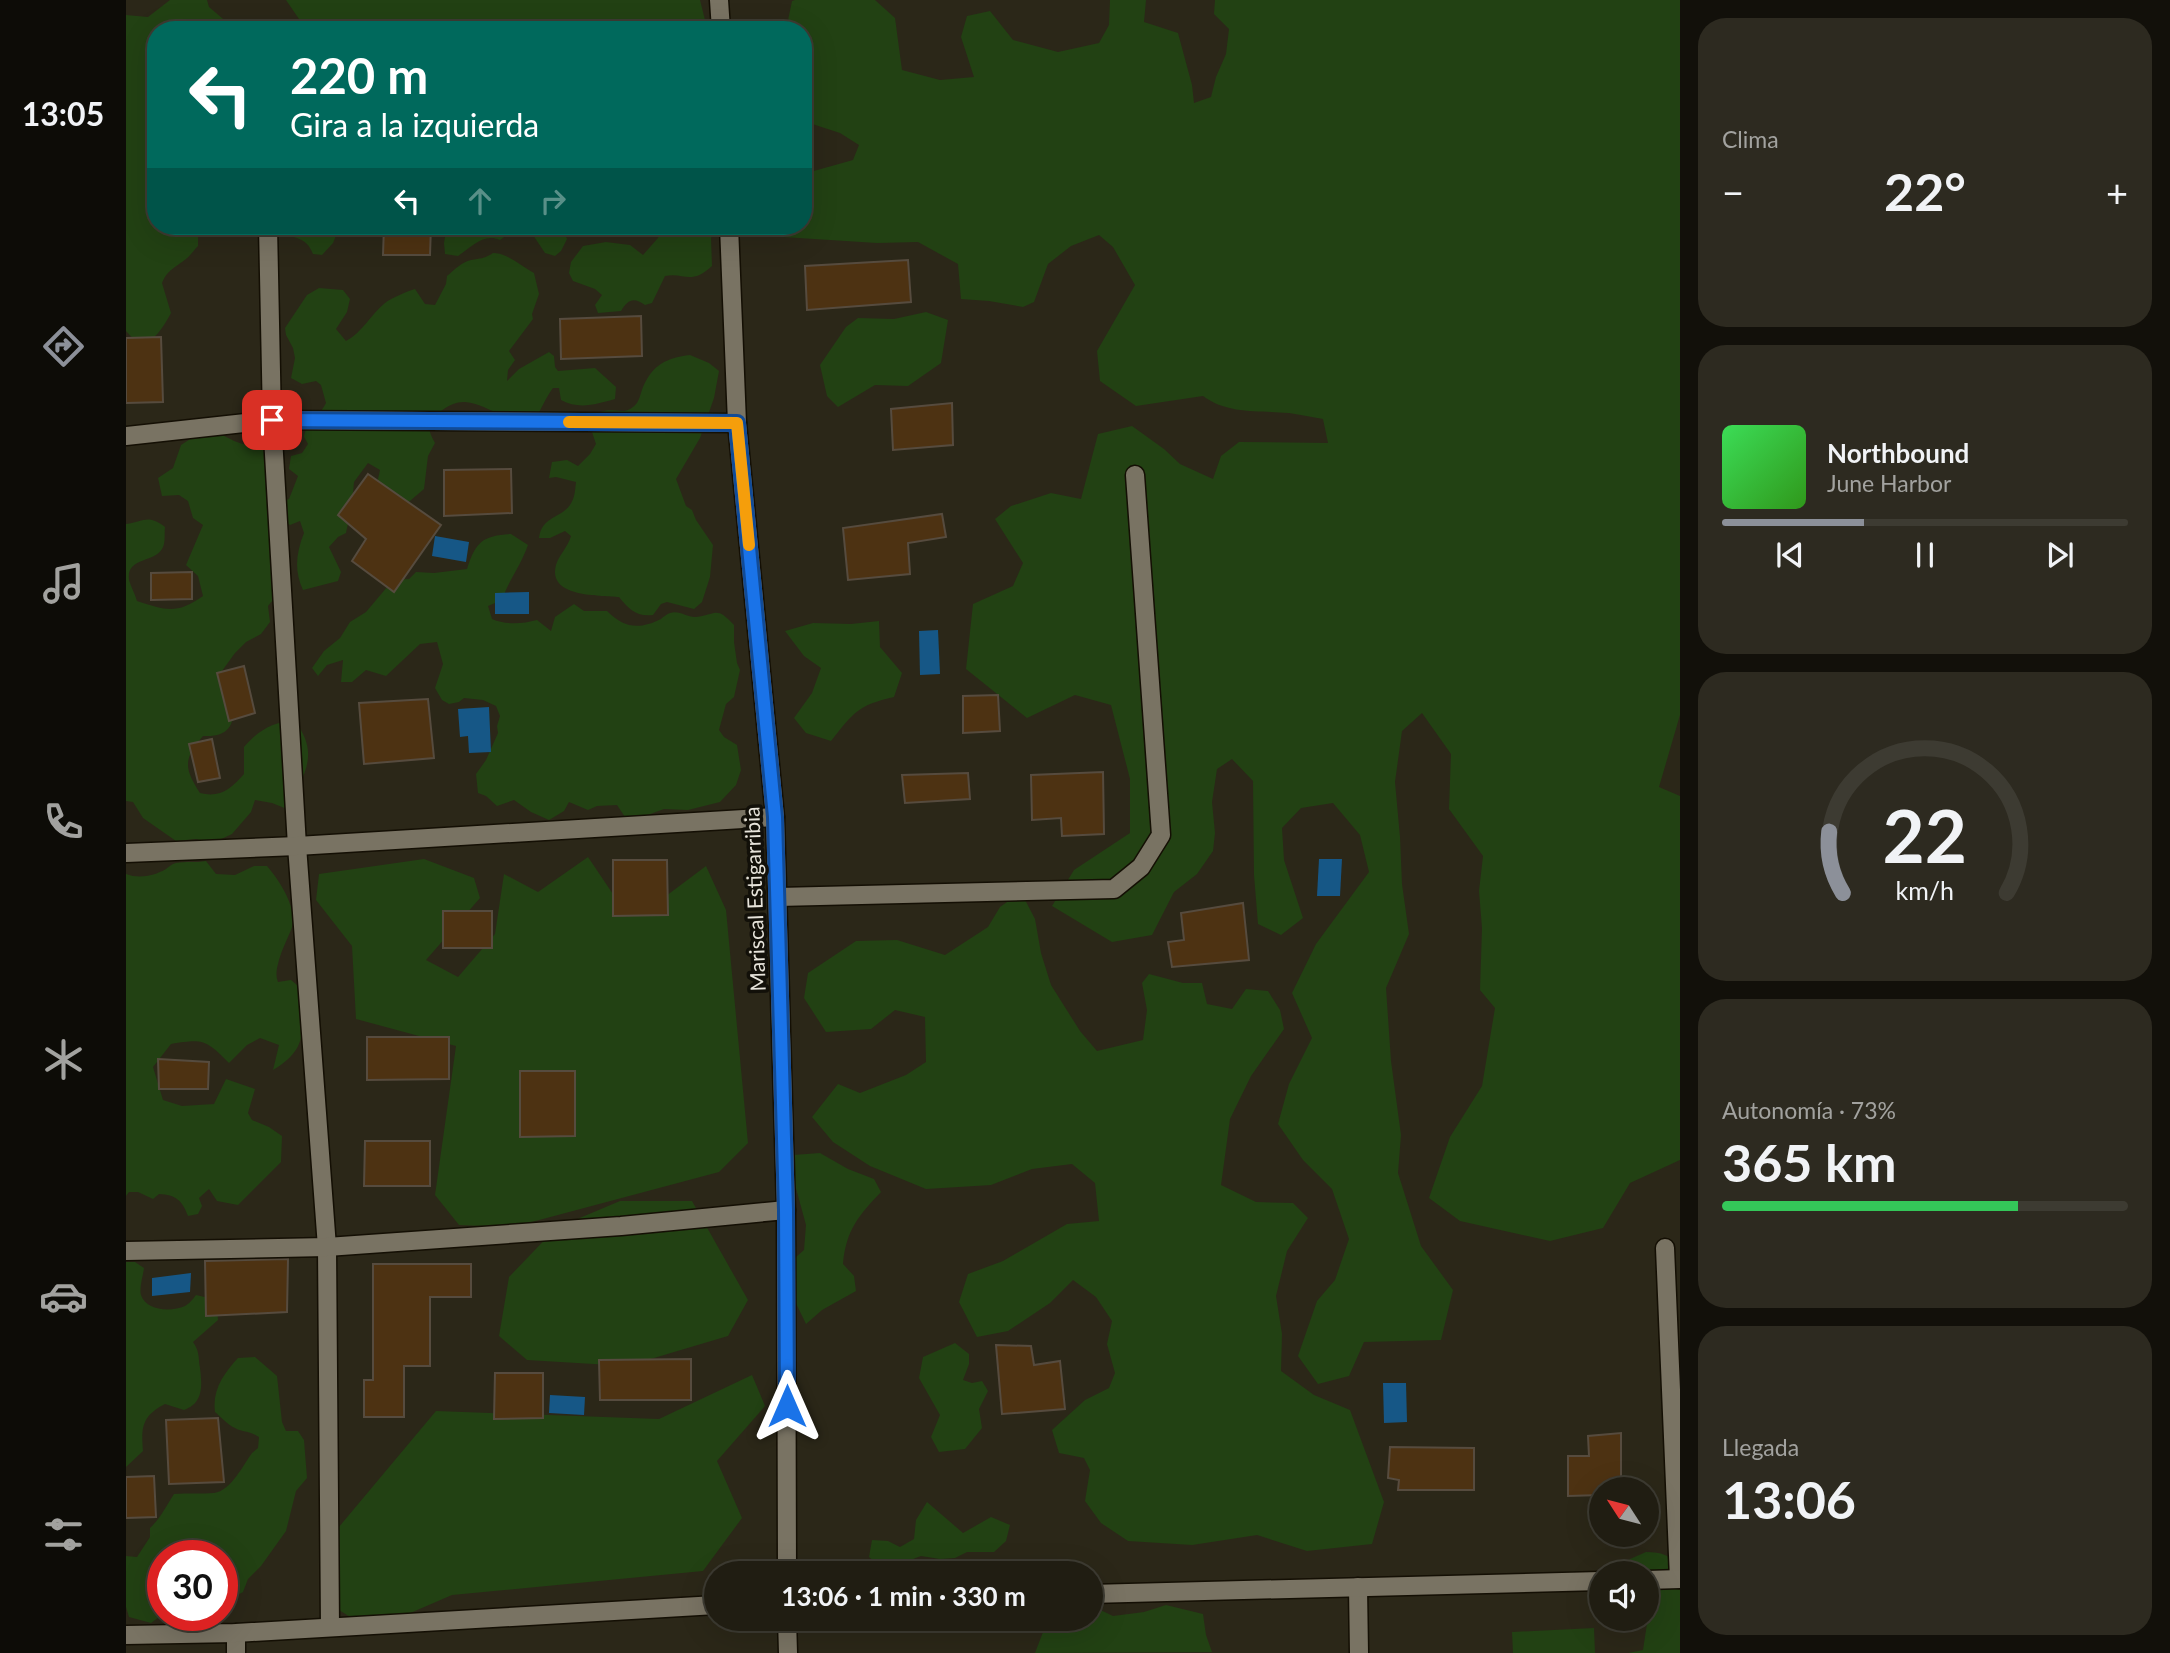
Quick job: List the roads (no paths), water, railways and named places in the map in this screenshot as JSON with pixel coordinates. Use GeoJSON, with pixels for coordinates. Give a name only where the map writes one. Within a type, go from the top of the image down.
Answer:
{"type":"FeatureCollection","features":[{"type":"Feature","properties":{"kind":"street"},"geometry":{"type":"LineString","coordinates":[[719,0],[720,21]]}},
{"type":"Feature","properties":{"kind":"street"},"geometry":{"type":"LineString","coordinates":[[268,235],[272,420],[297,846],[327,1247],[330,1626]]}},
{"type":"Feature","properties":{"kind":"street","name":"Mariscal Estigarribia"},"geometry":{"type":"LineString","coordinates":[[729,235],[737,423],[775,817],[786,1210],[787,1561]]}},
{"type":"Feature","properties":{"kind":"street"},"geometry":{"type":"LineString","coordinates":[[126,436],[272,420],[737,423]]}},
{"type":"Feature","properties":{"kind":"street"},"geometry":{"type":"LineString","coordinates":[[778,897],[1114,889],[1141,867],[1161,835],[1135,475]]}},
{"type":"Feature","properties":{"kind":"street"},"geometry":{"type":"LineString","coordinates":[[126,853],[297,846],[775,817]]}},
{"type":"Feature","properties":{"kind":"street"},"geometry":{"type":"LineString","coordinates":[[126,1251],[327,1247],[621,1226],[786,1210]]}},
{"type":"Feature","properties":{"kind":"street"},"geometry":{"type":"LineString","coordinates":[[1659,1580],[1679,1579],[1665,1248]]}},
{"type":"Feature","properties":{"kind":"street"},"geometry":{"type":"LineString","coordinates":[[1103,1594],[1589,1581]]}},
{"type":"Feature","properties":{"kind":"street"},"geometry":{"type":"LineString","coordinates":[[1358,1587],[1359,1653]]}},
{"type":"Feature","properties":{"kind":"street"},"geometry":{"type":"LineString","coordinates":[[126,1635],[236,1633],[704,1606]]}},
{"type":"Feature","properties":{"kind":"street"},"geometry":{"type":"LineString","coordinates":[[788,1631],[788,1653]]}},
{"type":"Feature","properties":{"kind":"street"},"geometry":{"type":"LineString","coordinates":[[236,1633],[236,1653]]}},
{"type":"Feature","properties":{"kind":"water"},"geometry":{"type":"Polygon","coordinates":[[[435,536],[469,542],[466,562],[432,556],[435,536]]]}},
{"type":"Feature","properties":{"kind":"water"},"geometry":{"type":"Polygon","coordinates":[[[529,592],[529,614],[495,614],[495,593],[529,592]]]}},
{"type":"Feature","properties":{"kind":"water"},"geometry":{"type":"Polygon","coordinates":[[[938,630],[940,674],[920,675],[919,631],[938,630]]]}},
{"type":"Feature","properties":{"kind":"water"},"geometry":{"type":"Polygon","coordinates":[[[489,707],[491,752],[469,753],[468,736],[460,737],[458,709],[489,707]]]}},
{"type":"Feature","properties":{"kind":"water"},"geometry":{"type":"Polygon","coordinates":[[[1319,859],[1342,859],[1340,896],[1317,896],[1319,859]]]}},
{"type":"Feature","properties":{"kind":"water"},"geometry":{"type":"Polygon","coordinates":[[[191,1273],[190,1292],[152,1296],[152,1278],[191,1273]]]}},
{"type":"Feature","properties":{"kind":"water"},"geometry":{"type":"Polygon","coordinates":[[[1383,1383],[1406,1383],[1407,1422],[1384,1423],[1383,1383]]]}},
{"type":"Feature","properties":{"kind":"water"},"geometry":{"type":"Polygon","coordinates":[[[550,1395],[585,1397],[584,1415],[549,1413],[550,1395]]]}}]}
